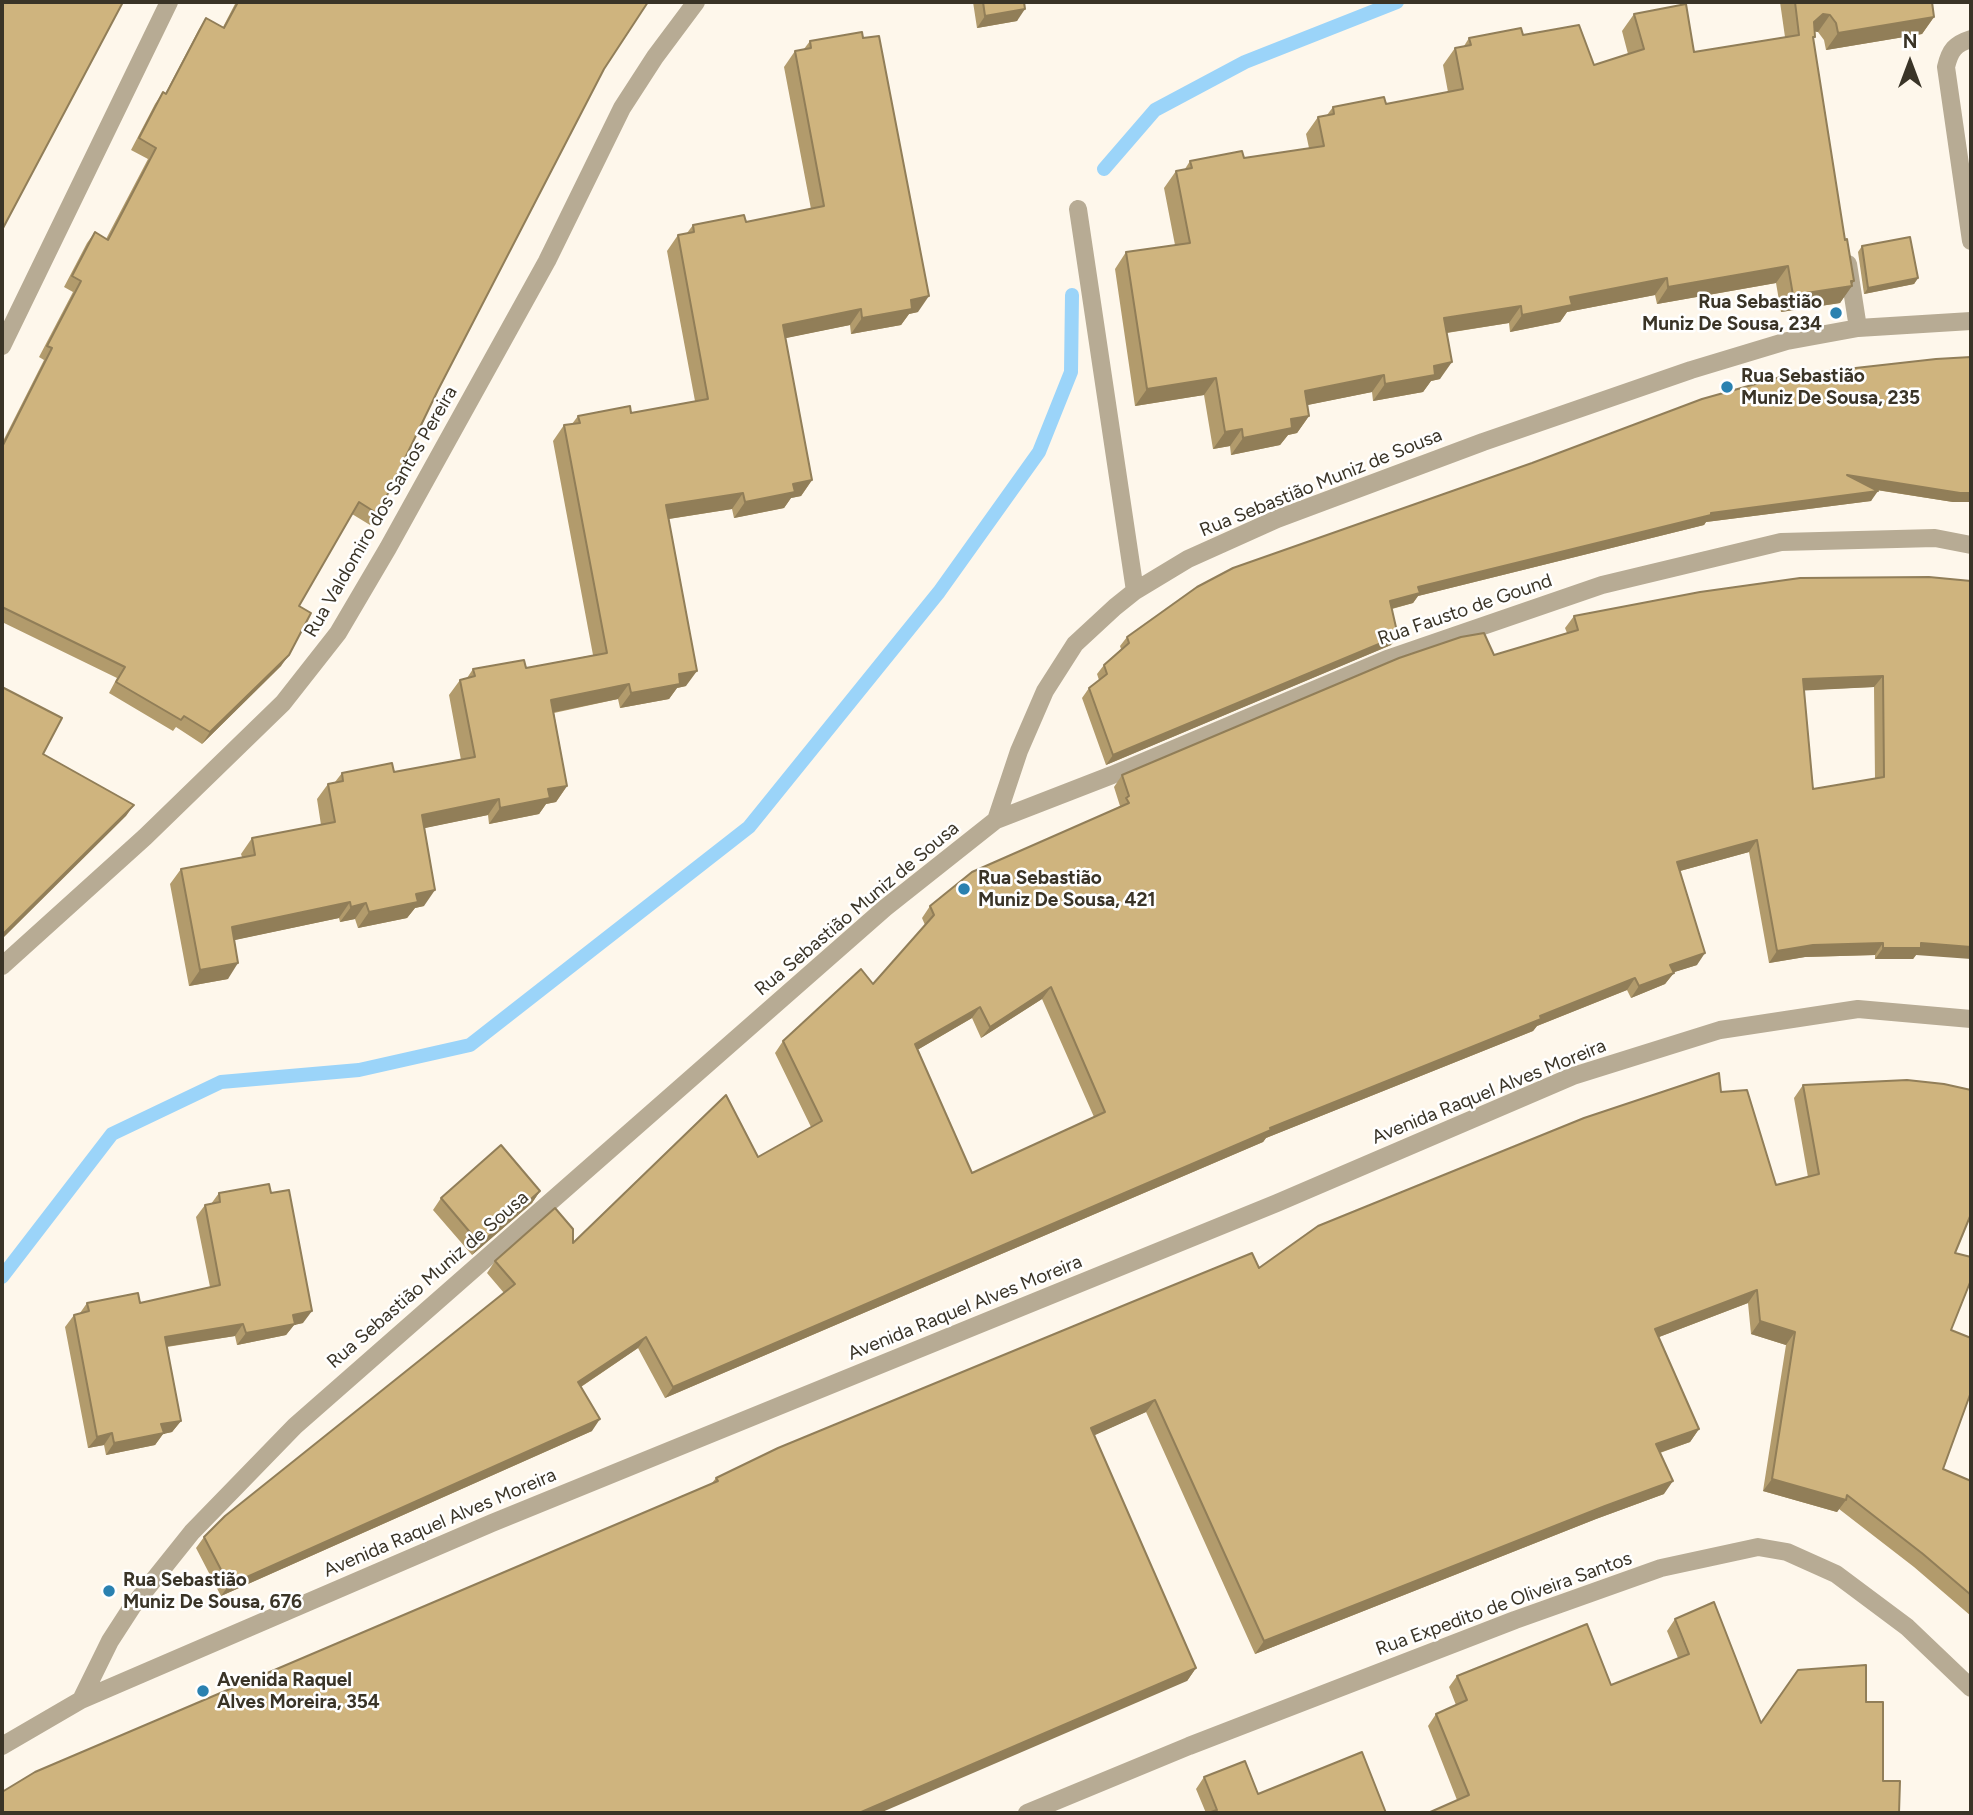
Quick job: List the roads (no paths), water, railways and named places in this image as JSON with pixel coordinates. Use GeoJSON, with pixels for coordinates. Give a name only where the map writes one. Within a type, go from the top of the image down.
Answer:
{"type":"FeatureCollection","features":[{"type":"Feature","properties":{"kind":"street"},"geometry":{"type":"LineString","coordinates":[[2,346],[169,2]]}},
{"type":"Feature","properties":{"kind":"street","name":"Rua Valdomiro dos Santos Pereira"},"geometry":{"type":"LineString","coordinates":[[2,966],[145,837],[283,704],[338,633],[547,261],[622,108],[655,57],[696,2]]}},
{"type":"Feature","properties":{"kind":"street"},"geometry":{"type":"LineString","coordinates":[[1971,39],[1961,42],[1950,51],[1946,66],[1971,241]]}},
{"type":"Feature","properties":{"kind":"street"},"geometry":{"type":"LineString","coordinates":[[1078,209],[1135,591]]}},
{"type":"Feature","properties":{"kind":"street"},"geometry":{"type":"LineString","coordinates":[[1845,246],[1858,328]]}},
{"type":"Feature","properties":{"kind":"street","name":"Rua Sebastião Muniz de Sousa"},"geometry":{"type":"LineString","coordinates":[[81,1700],[110,1641],[132,1607],[192,1532],[295,1426],[885,908],[996,820],[1019,751],[1045,691],[1075,644],[1135,591],[1188,559],[1277,519],[1483,442],[1691,370],[1787,341],[1858,328],[1971,321]]}},
{"type":"Feature","properties":{"kind":"street","name":"Rua Fausto de Gound"},"geometry":{"type":"LineString","coordinates":[[996,820],[1112,775],[1387,659],[1602,585],[1782,542],[1935,538],[1971,545]]}},
{"type":"Feature","properties":{"kind":"street","name":"Avenida Raquel Alves Moreira"},"geometry":{"type":"LineString","coordinates":[[2,1746],[81,1700],[492,1523],[1277,1203],[1573,1076],[1720,1030],[1858,1009],[1971,1019]]}},
{"type":"Feature","properties":{"kind":"street","name":"Rua Expedito de Oliveira Santos"},"geometry":{"type":"LineString","coordinates":[[1027,1813],[1189,1746],[1515,1620],[1661,1568],[1758,1547],[1787,1552],[1836,1574],[1907,1627],[1971,1688]]}},
{"type":"Feature","properties":{"kind":"waterway"},"geometry":{"type":"LineString","coordinates":[[1104,169],[1155,110],[1245,62],[1397,2]]}},
{"type":"Feature","properties":{"kind":"waterway"},"geometry":{"type":"LineString","coordinates":[[2,1277],[112,1134],[221,1082],[359,1070],[470,1045],[749,827],[939,592],[1039,452],[1071,372],[1072,295]]}},
{"type":"Feature","properties":{"kind":"place","name":"Rua Sebastião Muniz De Sousa, 234"},"geometry":{"type":"Point","coordinates":[1836,313]}},
{"type":"Feature","properties":{"kind":"place","name":"Rua Sebastião Muniz De Sousa, 235"},"geometry":{"type":"Point","coordinates":[1727,387]}},
{"type":"Feature","properties":{"kind":"place","name":"Rua Sebastião Muniz De Sousa, 421"},"geometry":{"type":"Point","coordinates":[964,889]}},
{"type":"Feature","properties":{"kind":"place","name":"Rua Sebastião Muniz De Sousa, 676"},"geometry":{"type":"Point","coordinates":[109,1591]}},
{"type":"Feature","properties":{"kind":"place","name":"Avenida Raquel Alves Moreira, 354"},"geometry":{"type":"Point","coordinates":[203,1691]}}]}
